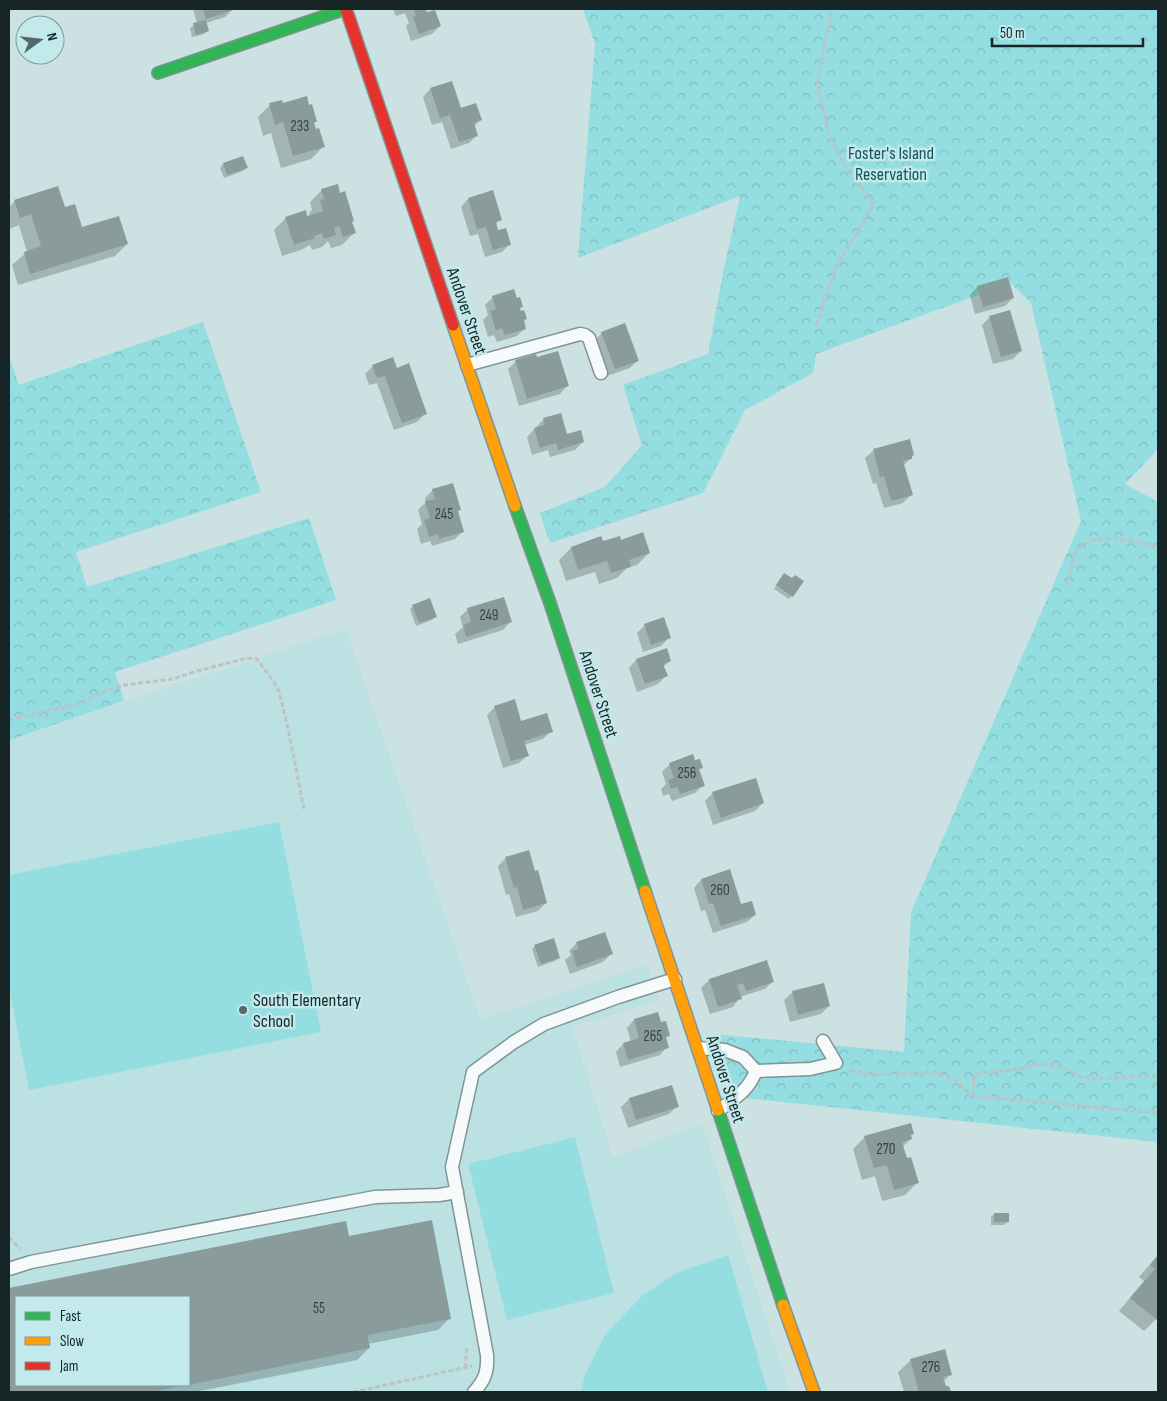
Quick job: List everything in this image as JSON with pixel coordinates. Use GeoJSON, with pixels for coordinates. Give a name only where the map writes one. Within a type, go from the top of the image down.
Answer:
{"type":"FeatureCollection","features":[{"type":"Feature","properties":{"kind":"street"},"geometry":{"type":"LineString","coordinates":[[158,73],[345,9]]}},
{"type":"Feature","properties":{"kind":"street","name":"Andover Street"},"geometry":{"type":"LineString","coordinates":[[345,9],[525,537],[550,603],[765,1253],[814,1392]]}},
{"type":"Feature","properties":{"kind":"lane"},"geometry":{"type":"LineString","coordinates":[[467,365],[580,334],[589,338],[602,374]]}},
{"type":"Feature","properties":{"kind":"lane"},"geometry":{"type":"LineString","coordinates":[[474,1392],[483,1382],[487,1372],[487,1363],[452,1167],[473,1072],[514,1042],[544,1024],[675,979]]}},
{"type":"Feature","properties":{"kind":"lane"},"geometry":{"type":"LineString","coordinates":[[698,1048],[725,1050],[742,1056],[756,1071],[810,1069],[836,1063],[823,1040]]}},
{"type":"Feature","properties":{"kind":"lane"},"geometry":{"type":"LineString","coordinates":[[718,1111],[745,1090],[752,1082],[756,1071]]}},
{"type":"Feature","properties":{"kind":"lane"},"geometry":{"type":"LineString","coordinates":[[9,1269],[41,1261],[376,1197],[439,1195],[457,1192]]}},
{"type":"Feature","properties":{"kind":"path"},"geometry":{"type":"LineString","coordinates":[[816,324],[836,265],[874,204],[845,166],[829,135],[817,83],[832,9]]}},
{"type":"Feature","properties":{"kind":"path"},"geometry":{"type":"LineString","coordinates":[[1067,585],[1076,552],[1087,542],[1102,538],[1158,546]]}},
{"type":"Feature","properties":{"kind":"path"},"geometry":{"type":"LineString","coordinates":[[9,720],[82,703],[100,693],[124,685],[157,682],[247,658],[257,659],[279,691],[304,809]]}},
{"type":"Feature","properties":{"kind":"path"},"geometry":{"type":"LineString","coordinates":[[833,1064],[877,1076],[937,1072],[958,1082],[973,1096],[1158,1113]]}},
{"type":"Feature","properties":{"kind":"path"},"geometry":{"type":"LineString","coordinates":[[973,1096],[974,1076],[980,1073],[1014,1070],[1043,1064],[1064,1068],[1077,1076],[1097,1079],[1148,1076],[1158,1078]]}},
{"type":"Feature","properties":{"kind":"path"},"geometry":{"type":"LineString","coordinates":[[353,1392],[487,1363]]}},
{"type":"Feature","properties":{"kind":"shaded area","name":"South Elementary School"},"geometry":{"type":"Polygon","coordinates":[[[346,629],[480,1019],[647,965],[659,1000],[572,1027],[613,1157],[702,1124],[790,1392],[9,1392],[9,740],[346,629]]]}},
{"type":"Feature","properties":{"kind":"green space","name":"Foster's Island Reservation"},"geometry":{"type":"Polygon","coordinates":[[[583,9],[1158,9],[1158,449],[1125,484],[1158,502],[1158,1142],[735,1097],[713,1034],[904,1052],[911,912],[1081,521],[1031,303],[1011,283],[816,354],[813,373],[745,410],[703,493],[550,543],[540,513],[605,487],[642,445],[623,385],[708,354],[740,196],[578,258],[595,44],[583,9]]]}},
{"type":"Feature","properties":{"kind":"green space"},"geometry":{"type":"Polygon","coordinates":[[[203,322],[261,492],[76,552],[87,587],[309,518],[336,600],[115,672],[124,701],[9,740],[9,357],[19,385],[203,322]]]}},
{"type":"Feature","properties":{"kind":"green space"},"geometry":{"type":"Polygon","coordinates":[[[279,822],[321,1032],[29,1090],[9,987],[9,875],[279,822]]]}},
{"type":"Feature","properties":{"kind":"green space"},"geometry":{"type":"Polygon","coordinates":[[[575,1137],[614,1293],[507,1320],[468,1164],[575,1137]]]}},
{"type":"Feature","properties":{"kind":"green space"},"geometry":{"type":"Polygon","coordinates":[[[728,1255],[768,1392],[581,1392],[584,1377],[605,1335],[642,1296],[678,1272],[728,1255]]]}},
{"type":"Feature","properties":{"kind":"building"},"geometry":{"type":"Polygon","coordinates":[[[203,9],[236,9],[206,19],[203,9]]]}},
{"type":"Feature","properties":{"kind":"building"},"geometry":{"type":"Polygon","coordinates":[[[414,9],[425,9],[427,12],[435,10],[441,26],[419,34],[413,17],[416,16],[414,9]]]}},
{"type":"Feature","properties":{"kind":"building"},"geometry":{"type":"Polygon","coordinates":[[[206,20],[209,31],[196,35],[193,23],[206,20]]]}},
{"type":"Feature","properties":{"kind":"building"},"geometry":{"type":"Polygon","coordinates":[[[452,81],[461,108],[476,103],[482,120],[474,123],[478,136],[459,142],[450,115],[440,118],[430,88],[452,81]]]}},
{"type":"Feature","properties":{"kind":"building"},"geometry":{"type":"Polygon","coordinates":[[[307,96],[309,105],[312,104],[317,122],[314,122],[316,129],[319,128],[325,147],[293,156],[283,122],[275,125],[269,103],[282,100],[283,103],[307,96]]]}},
{"type":"Feature","properties":{"kind":"building"},"geometry":{"type":"Polygon","coordinates":[[[243,156],[248,168],[227,175],[223,163],[243,156]]]}},
{"type":"Feature","properties":{"kind":"building"},"geometry":{"type":"Polygon","coordinates":[[[338,184],[340,193],[345,191],[356,233],[343,237],[339,226],[334,228],[336,235],[324,239],[322,233],[314,236],[315,238],[294,245],[285,217],[306,210],[307,216],[323,211],[320,200],[324,199],[321,189],[338,184]]]}},
{"type":"Feature","properties":{"kind":"building"},"geometry":{"type":"Polygon","coordinates":[[[58,186],[65,207],[75,204],[82,227],[119,216],[128,244],[30,274],[24,252],[41,246],[31,214],[20,218],[14,200],[58,186]]]}},
{"type":"Feature","properties":{"kind":"building"},"geometry":{"type":"Polygon","coordinates":[[[493,190],[502,220],[496,222],[498,230],[506,228],[511,245],[493,250],[486,227],[477,229],[468,198],[493,190]]]}},
{"type":"Feature","properties":{"kind":"building"},"geometry":{"type":"Polygon","coordinates":[[[1008,277],[1014,298],[983,307],[977,286],[1008,277]]]}},
{"type":"Feature","properties":{"kind":"building"},"geometry":{"type":"Polygon","coordinates":[[[514,289],[517,298],[520,297],[523,307],[520,308],[521,311],[524,310],[527,319],[524,320],[526,329],[505,335],[502,328],[496,330],[490,311],[496,309],[492,296],[514,289]]]}},
{"type":"Feature","properties":{"kind":"building"},"geometry":{"type":"Polygon","coordinates":[[[1010,310],[1022,351],[1001,357],[989,316],[1010,310]]]}},
{"type":"Feature","properties":{"kind":"building"},"geometry":{"type":"Polygon","coordinates":[[[625,323],[639,361],[615,369],[601,332],[625,323]]]}},
{"type":"Feature","properties":{"kind":"building"},"geometry":{"type":"Polygon","coordinates":[[[558,351],[569,386],[527,399],[515,360],[536,354],[537,357],[558,351]]]}},
{"type":"Feature","properties":{"kind":"building"},"geometry":{"type":"Polygon","coordinates":[[[393,357],[397,368],[409,363],[427,414],[402,423],[385,376],[377,378],[372,365],[393,357]]]}},
{"type":"Feature","properties":{"kind":"building"},"geometry":{"type":"Polygon","coordinates":[[[561,413],[567,434],[581,430],[584,442],[558,450],[556,443],[540,448],[534,428],[545,425],[543,418],[561,413]]]}},
{"type":"Feature","properties":{"kind":"building"},"geometry":{"type":"Polygon","coordinates":[[[910,439],[914,455],[912,459],[903,461],[913,495],[891,501],[884,476],[880,477],[873,449],[910,439]]]}},
{"type":"Feature","properties":{"kind":"building"},"geometry":{"type":"Polygon","coordinates":[[[453,483],[461,510],[458,511],[464,532],[439,539],[438,534],[429,537],[424,520],[430,518],[425,501],[435,499],[432,489],[453,483]]]}},
{"type":"Feature","properties":{"kind":"building"},"geometry":{"type":"Polygon","coordinates":[[[643,532],[650,553],[629,560],[631,567],[611,573],[607,561],[578,570],[571,547],[601,536],[603,541],[620,536],[621,540],[643,532]]]}},
{"type":"Feature","properties":{"kind":"building"},"geometry":{"type":"Polygon","coordinates":[[[784,573],[792,578],[795,575],[804,581],[793,597],[776,585],[784,573]]]}},
{"type":"Feature","properties":{"kind":"building"},"geometry":{"type":"Polygon","coordinates":[[[504,597],[512,622],[466,637],[463,625],[471,622],[467,608],[504,597]]]}},
{"type":"Feature","properties":{"kind":"building"},"geometry":{"type":"Polygon","coordinates":[[[430,598],[437,617],[419,623],[412,605],[430,598]]]}},
{"type":"Feature","properties":{"kind":"building"},"geometry":{"type":"Polygon","coordinates":[[[664,617],[671,638],[651,645],[644,624],[664,617]]]}},
{"type":"Feature","properties":{"kind":"building"},"geometry":{"type":"Polygon","coordinates":[[[667,648],[671,661],[663,664],[668,676],[645,684],[636,659],[667,648]]]}},
{"type":"Feature","properties":{"kind":"building"},"geometry":{"type":"Polygon","coordinates":[[[515,699],[521,721],[547,713],[553,732],[524,741],[529,756],[511,761],[494,706],[515,699]]]}},
{"type":"Feature","properties":{"kind":"building"},"geometry":{"type":"Polygon","coordinates":[[[693,754],[695,760],[700,759],[703,768],[699,769],[705,786],[680,794],[677,787],[671,789],[668,780],[674,778],[669,763],[693,754]]]}},
{"type":"Feature","properties":{"kind":"building"},"geometry":{"type":"Polygon","coordinates":[[[756,778],[764,803],[721,818],[712,792],[756,778]]]}},
{"type":"Feature","properties":{"kind":"building"},"geometry":{"type":"Polygon","coordinates":[[[529,850],[535,871],[538,870],[547,903],[523,910],[517,887],[514,888],[505,857],[529,850]]]}},
{"type":"Feature","properties":{"kind":"building"},"geometry":{"type":"Polygon","coordinates":[[[730,869],[741,904],[752,901],[756,915],[721,926],[713,903],[709,904],[701,879],[730,869]]]}},
{"type":"Feature","properties":{"kind":"building"},"geometry":{"type":"Polygon","coordinates":[[[605,932],[613,954],[577,967],[572,951],[579,949],[576,942],[605,932]]]}},
{"type":"Feature","properties":{"kind":"building"},"geometry":{"type":"Polygon","coordinates":[[[554,938],[560,958],[541,964],[534,945],[554,938]]]}},
{"type":"Feature","properties":{"kind":"building"},"geometry":{"type":"Polygon","coordinates":[[[767,960],[774,982],[746,991],[743,983],[737,985],[742,999],[718,1007],[709,979],[767,960]]]}},
{"type":"Feature","properties":{"kind":"building"},"geometry":{"type":"Polygon","coordinates":[[[824,983],[830,1006],[798,1015],[792,991],[824,983]]]}},
{"type":"Feature","properties":{"kind":"building"},"geometry":{"type":"Polygon","coordinates":[[[658,1012],[661,1022],[666,1021],[670,1036],[666,1037],[669,1048],[628,1060],[623,1043],[639,1038],[634,1019],[658,1012]]]}},
{"type":"Feature","properties":{"kind":"building"},"geometry":{"type":"Polygon","coordinates":[[[672,1085],[679,1107],[636,1120],[629,1098],[672,1085]]]}},
{"type":"Feature","properties":{"kind":"building"},"geometry":{"type":"Polygon","coordinates":[[[911,1123],[914,1134],[911,1135],[912,1139],[902,1142],[907,1158],[911,1157],[919,1183],[894,1190],[887,1165],[874,1168],[864,1136],[911,1123]]]}},
{"type":"Feature","properties":{"kind":"building"},"geometry":{"type":"Polygon","coordinates":[[[994,1213],[1009,1213],[1009,1222],[994,1222],[994,1213]]]}},
{"type":"Feature","properties":{"kind":"building"},"geometry":{"type":"Polygon","coordinates":[[[432,1220],[451,1319],[367,1335],[370,1348],[190,1385],[190,1296],[15,1296],[15,1386],[183,1386],[150,1392],[9,1392],[9,1288],[346,1221],[349,1236],[432,1220]]]}},
{"type":"Feature","properties":{"kind":"building"},"geometry":{"type":"Polygon","coordinates":[[[1158,1255],[1157,1320],[1130,1298],[1155,1269],[1150,1265],[1158,1255]]]}},
{"type":"Feature","properties":{"kind":"building"},"geometry":{"type":"Polygon","coordinates":[[[945,1349],[952,1375],[943,1377],[946,1386],[949,1386],[951,1392],[919,1392],[910,1359],[945,1349]]]}},
{"type":"Feature","properties":{"kind":"traffic: fast"},"geometry":{"type":"LineString","coordinates":[[158,73],[345,9]]}},
{"type":"Feature","properties":{"kind":"traffic: fast"},"geometry":{"type":"LineString","coordinates":[[515,506],[550,603],[645,891]]}},
{"type":"Feature","properties":{"kind":"traffic: fast"},"geometry":{"type":"LineString","coordinates":[[718,1110],[783,1305]]}},
{"type":"Feature","properties":{"kind":"traffic: slow"},"geometry":{"type":"LineString","coordinates":[[453,325],[515,506]]}},
{"type":"Feature","properties":{"kind":"traffic: slow"},"geometry":{"type":"LineString","coordinates":[[645,891],[718,1110]]}},
{"type":"Feature","properties":{"kind":"traffic: slow"},"geometry":{"type":"LineString","coordinates":[[783,1305],[814,1392]]}},
{"type":"Feature","properties":{"kind":"traffic: jam"},"geometry":{"type":"LineString","coordinates":[[346,9],[453,325]]}},
{"type":"Feature","properties":{"kind":"place","name":"South Elementary School"},"geometry":{"type":"Point","coordinates":[243,1010]}}]}
